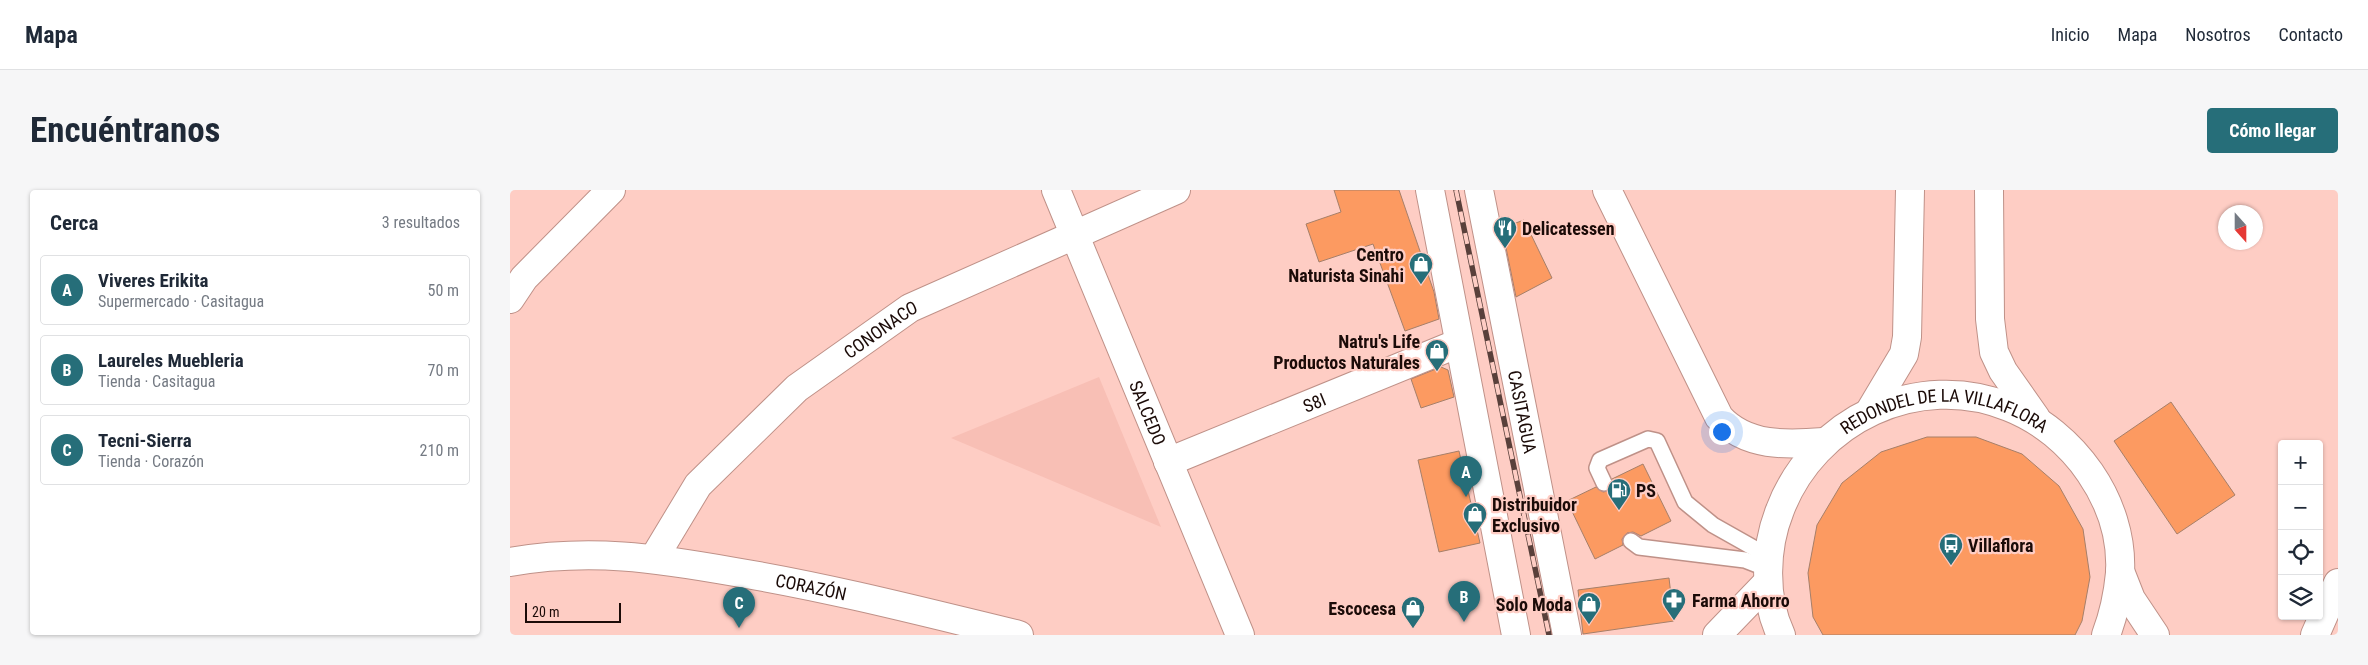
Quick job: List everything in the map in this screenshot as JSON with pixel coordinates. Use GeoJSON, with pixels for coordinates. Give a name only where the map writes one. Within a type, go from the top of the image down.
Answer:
{"type":"FeatureCollection","features":[{"type":"Feature","properties":{"kind":"street"},"geometry":{"type":"LineString","coordinates":[[515,288],[611,190]]}},
{"type":"Feature","properties":{"kind":"street","name":"SALCEDO"},"geometry":{"type":"LineString","coordinates":[[1056,190],[1240,635]]}},
{"type":"Feature","properties":{"kind":"street","name":"CONONACO"},"geometry":{"type":"LineString","coordinates":[[654,558],[698,485],[797,388],[910,308],[1176,190]]}},
{"type":"Feature","properties":{"kind":"street"},"geometry":{"type":"LineString","coordinates":[[1430,190],[1516,635]]}},
{"type":"Feature","properties":{"kind":"street","name":"CASITAGUA"},"geometry":{"type":"LineString","coordinates":[[1480,190],[1567,635]]}},
{"type":"Feature","properties":{"kind":"street"},"geometry":{"type":"LineString","coordinates":[[1607,190],[1719,417],[1729,428],[1769,443],[1824,442]]}},
{"type":"Feature","properties":{"kind":"street"},"geometry":{"type":"LineString","coordinates":[[1870,411],[1904,354],[1907,337],[1910,190]]}},
{"type":"Feature","properties":{"kind":"street"},"geometry":{"type":"LineString","coordinates":[[1989,190],[1990,319],[1994,352],[2003,371],[2040,423]]}},
{"type":"Feature","properties":{"kind":"street","name":"S8I"},"geometry":{"type":"LineString","coordinates":[[1168,462],[1459,343]]}},
{"type":"Feature","properties":{"kind":"street","name":"REDONDEL DE LA VILLAFLORA"},"geometry":{"type":"LineString","coordinates":[[1781,635],[1777,626],[1768,569],[1774,524],[1785,494],[1802,466],[1824,442],[1845,425],[1870,411],[1903,400],[1938,395],[1965,396],[2009,406],[2040,423],[2074,451],[2099,487],[2115,527],[2120,571],[2115,610],[2106,635]]}},
{"type":"Feature","properties":{"kind":"street","name":"CORAZÓN"},"geometry":{"type":"LineString","coordinates":[[510,562],[546,557],[598,554],[654,558],[814,585],[1019,635]]}},
{"type":"Feature","properties":{"kind":"street"},"geometry":{"type":"LineString","coordinates":[[1717,635],[1768,569]]}},
{"type":"Feature","properties":{"kind":"street"},"geometry":{"type":"LineString","coordinates":[[2120,571],[2131,599],[2155,635]]}},
{"type":"Feature","properties":{"kind":"street"},"geometry":{"type":"LineString","coordinates":[[2315,635],[2338,583]]}},
{"type":"Feature","properties":{"kind":"lane"},"geometry":{"type":"LineString","coordinates":[[1604,483],[1596,468],[1600,460],[1648,439],[1657,441],[1678,489],[1690,507],[1768,569]]}},
{"type":"Feature","properties":{"kind":"lane"},"geometry":{"type":"LineString","coordinates":[[1632,541],[1639,546],[1745,560],[1768,569]]}},
{"type":"Feature","properties":{"kind":"shaded area"},"geometry":{"type":"Polygon","coordinates":[[[1099,377],[1161,527],[951,438],[1099,377]]]}},
{"type":"Feature","properties":{"kind":"building"},"geometry":{"type":"Polygon","coordinates":[[[1334,190],[1399,190],[1434,292],[1439,319],[1405,331],[1373,244],[1319,262],[1306,224],[1341,212],[1334,190]]]}},
{"type":"Feature","properties":{"kind":"building"},"geometry":{"type":"Polygon","coordinates":[[[1524,220],[1552,278],[1516,297],[1502,228],[1524,220]]]}},
{"type":"Feature","properties":{"kind":"building"},"geometry":{"type":"Polygon","coordinates":[[[1441,367],[1448,370],[1454,397],[1421,408],[1411,379],[1441,367]]]}},
{"type":"Feature","properties":{"kind":"building"},"geometry":{"type":"Polygon","coordinates":[[[2171,402],[2235,495],[2177,534],[2114,441],[2171,402]]]}},
{"type":"Feature","properties":{"kind":"building"},"geometry":{"type":"Polygon","coordinates":[[[1927,437],[1976,437],[2022,454],[2059,486],[2083,529],[2090,577],[2082,621],[2075,635],[1823,635],[1813,617],[1808,573],[1817,525],[1842,483],[1881,452],[1927,437]]]}},
{"type":"Feature","properties":{"kind":"building"},"geometry":{"type":"Polygon","coordinates":[[[1459,451],[1480,543],[1439,552],[1418,460],[1459,451]]]}},
{"type":"Feature","properties":{"kind":"building","name":"PS"},"geometry":{"type":"Polygon","coordinates":[[[1643,464],[1671,521],[1641,536],[1633,532],[1627,533],[1622,539],[1623,545],[1595,559],[1567,501],[1596,487],[1603,492],[1608,491],[1613,484],[1612,479],[1643,464]]]}},
{"type":"Feature","properties":{"kind":"building"},"geometry":{"type":"Polygon","coordinates":[[[1669,578],[1674,621],[1583,634],[1578,590],[1669,578]]]}},
{"type":"Feature","properties":{"kind":"railway"},"geometry":{"type":"LineString","coordinates":[[1456,190],[1549,635]]}},
{"type":"Feature","properties":{"kind":"place","name":"Delicatessen"},"geometry":{"type":"Point","coordinates":[1505,249]}},
{"type":"Feature","properties":{"kind":"place","name":"Centro Naturista Sinahi"},"geometry":{"type":"Point","coordinates":[1421,285]}},
{"type":"Feature","properties":{"kind":"place","name":"Natru's Life Productos Naturales"},"geometry":{"type":"Point","coordinates":[1437,372]}},
{"type":"Feature","properties":{"kind":"place","name":"Viveres Erikita"},"geometry":{"type":"Point","coordinates":[1466,497]}},
{"type":"Feature","properties":{"kind":"place","name":"PS"},"geometry":{"type":"Point","coordinates":[1619,511]}},
{"type":"Feature","properties":{"kind":"place","name":"Distribuidor Exclusivo"},"geometry":{"type":"Point","coordinates":[1475,535]}},
{"type":"Feature","properties":{"kind":"place","name":"Villaflora"},"geometry":{"type":"Point","coordinates":[1951,566]}},
{"type":"Feature","properties":{"kind":"place","name":"Farma Ahorro"},"geometry":{"type":"Point","coordinates":[1674,621]}},
{"type":"Feature","properties":{"kind":"place","name":"Laureles Muebleria"},"geometry":{"type":"Point","coordinates":[1464,622]}},
{"type":"Feature","properties":{"kind":"place","name":"Solo Moda"},"geometry":{"type":"Point","coordinates":[1589,625]}},
{"type":"Feature","properties":{"kind":"place","name":"Tecni-Sierra"},"geometry":{"type":"Point","coordinates":[739,628]}},
{"type":"Feature","properties":{"kind":"place","name":"Escocesa"},"geometry":{"type":"Point","coordinates":[1413,629]}}]}
